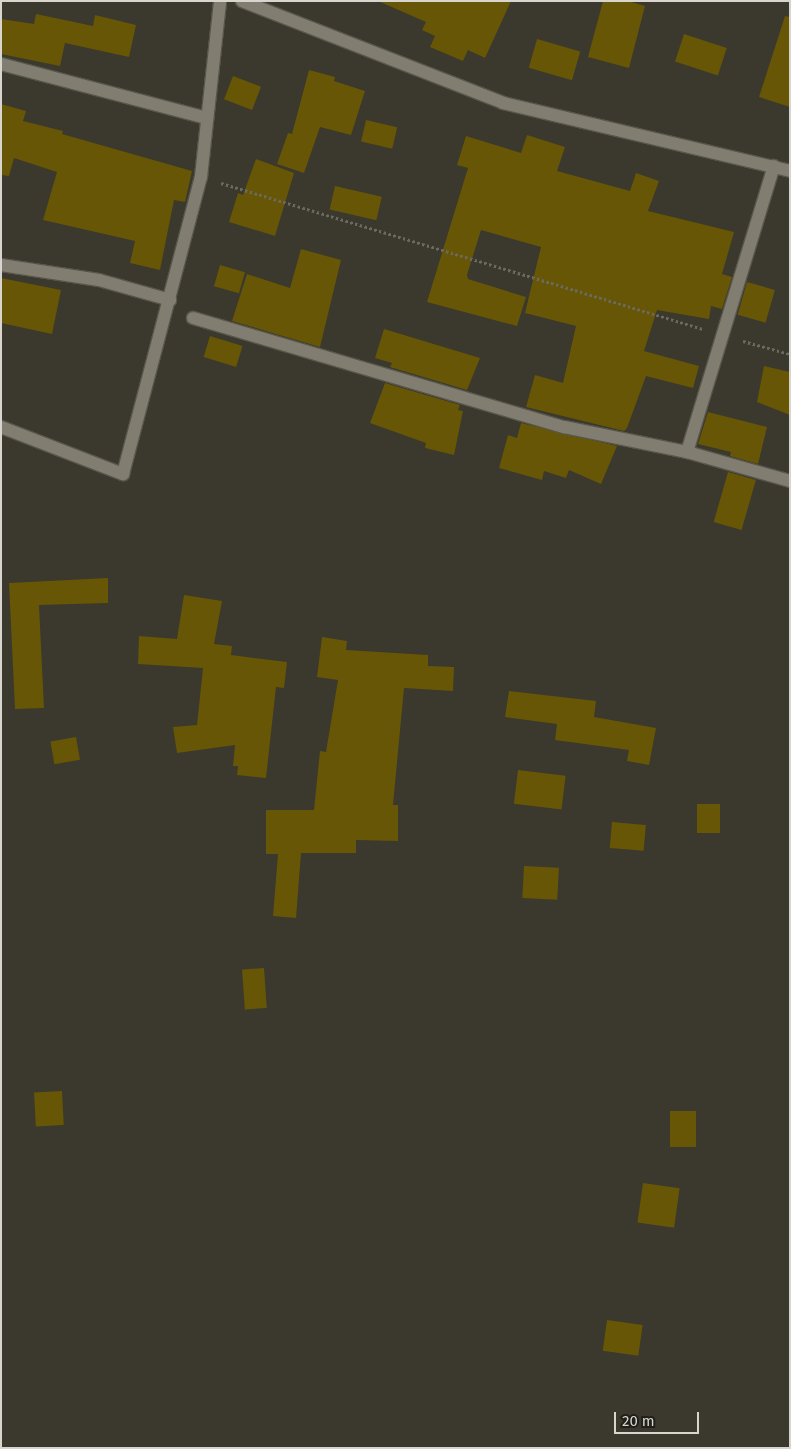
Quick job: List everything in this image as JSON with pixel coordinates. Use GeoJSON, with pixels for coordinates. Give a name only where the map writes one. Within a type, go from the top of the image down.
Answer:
{"type":"FeatureCollection","features":[{"type":"Feature","properties":{"kind":"street"},"geometry":{"type":"LineString","coordinates":[[1,427],[123,474],[201,177],[220,1]]}},
{"type":"Feature","properties":{"kind":"street"},"geometry":{"type":"LineString","coordinates":[[242,1],[503,102],[790,171]]}},
{"type":"Feature","properties":{"kind":"street"},"geometry":{"type":"LineString","coordinates":[[1,64],[207,118]]}},
{"type":"Feature","properties":{"kind":"street"},"geometry":{"type":"LineString","coordinates":[[687,452],[774,166]]}},
{"type":"Feature","properties":{"kind":"street"},"geometry":{"type":"LineString","coordinates":[[1,265],[99,280],[170,300]]}},
{"type":"Feature","properties":{"kind":"street"},"geometry":{"type":"LineString","coordinates":[[193,318],[564,426],[687,452],[790,481]]}},
{"type":"Feature","properties":{"kind":"path"},"geometry":{"type":"LineString","coordinates":[[201,177],[494,268],[606,297],[723,335],[790,354]]}},
{"type":"Feature","properties":{"kind":"building"},"geometry":{"type":"Polygon","coordinates":[[[378,1],[511,1],[485,58],[468,50],[463,61],[430,47],[435,36],[422,30],[426,22],[378,1]]]}},
{"type":"Feature","properties":{"kind":"building"},"geometry":{"type":"Polygon","coordinates":[[[603,1],[628,1],[645,6],[629,68],[588,57],[603,1]]]}},
{"type":"Feature","properties":{"kind":"building"},"geometry":{"type":"Polygon","coordinates":[[[36,14],[93,26],[95,15],[136,25],[129,57],[65,43],[60,66],[1,54],[1,19],[34,24],[36,14]]]}},
{"type":"Feature","properties":{"kind":"building"},"geometry":{"type":"Polygon","coordinates":[[[785,16],[790,17],[790,107],[759,97],[785,16]]]}},
{"type":"Feature","properties":{"kind":"building"},"geometry":{"type":"Polygon","coordinates":[[[684,34],[727,48],[718,75],[675,62],[684,34]]]}},
{"type":"Feature","properties":{"kind":"building"},"geometry":{"type":"Polygon","coordinates":[[[537,39],[580,51],[572,80],[529,68],[537,39]]]}},
{"type":"Feature","properties":{"kind":"building"},"geometry":{"type":"Polygon","coordinates":[[[309,70],[335,77],[334,81],[365,91],[351,135],[320,127],[304,173],[277,164],[288,133],[292,134],[309,70]]]}},
{"type":"Feature","properties":{"kind":"building"},"geometry":{"type":"Polygon","coordinates":[[[233,76],[261,87],[252,110],[224,99],[233,76]]]}},
{"type":"Feature","properties":{"kind":"building"},"geometry":{"type":"Polygon","coordinates":[[[1,104],[26,111],[23,121],[63,131],[62,134],[192,171],[185,202],[174,200],[160,270],[130,263],[135,241],[43,220],[57,172],[14,158],[9,176],[1,175],[1,104]]]}},
{"type":"Feature","properties":{"kind":"building"},"geometry":{"type":"Polygon","coordinates":[[[366,120],[397,127],[392,149],[361,141],[366,120]]]}},
{"type":"Feature","properties":{"kind":"building"},"geometry":{"type":"Polygon","coordinates":[[[527,135],[565,147],[557,171],[630,191],[636,173],[659,181],[648,211],[734,232],[722,274],[732,277],[722,309],[711,306],[709,319],[657,310],[644,351],[699,366],[693,388],[646,376],[627,428],[624,431],[526,407],[535,375],[563,383],[576,326],[525,313],[541,247],[481,230],[467,275],[468,279],[526,297],[517,326],[427,302],[468,168],[457,165],[466,136],[521,153],[527,135]]]}},
{"type":"Feature","properties":{"kind":"building"},"geometry":{"type":"Polygon","coordinates":[[[256,159],[294,173],[275,236],[229,222],[238,193],[243,195],[256,159]]]}},
{"type":"Feature","properties":{"kind":"building"},"geometry":{"type":"Polygon","coordinates":[[[335,186],[382,197],[376,220],[330,209],[335,186]]]}},
{"type":"Feature","properties":{"kind":"building"},"geometry":{"type":"Polygon","coordinates":[[[301,249],[341,260],[320,347],[232,321],[247,274],[290,288],[301,249]]]}},
{"type":"Feature","properties":{"kind":"building"},"geometry":{"type":"Polygon","coordinates":[[[220,265],[245,272],[239,293],[214,286],[220,265]]]}},
{"type":"Feature","properties":{"kind":"building"},"geometry":{"type":"Polygon","coordinates":[[[1,278],[61,290],[52,334],[1,323],[1,278]]]}},
{"type":"Feature","properties":{"kind":"building"},"geometry":{"type":"Polygon","coordinates":[[[747,282],[775,290],[766,323],[738,315],[747,282]]]}},
{"type":"Feature","properties":{"kind":"building"},"geometry":{"type":"Polygon","coordinates":[[[384,329],[480,358],[467,390],[390,367],[392,363],[375,358],[384,329]]]}},
{"type":"Feature","properties":{"kind":"building"},"geometry":{"type":"Polygon","coordinates":[[[210,336],[243,346],[236,367],[204,357],[210,336]]]}},
{"type":"Feature","properties":{"kind":"building"},"geometry":{"type":"Polygon","coordinates":[[[764,366],[790,372],[790,415],[757,402],[764,366]]]}},
{"type":"Feature","properties":{"kind":"building"},"geometry":{"type":"Polygon","coordinates":[[[385,383],[460,405],[458,410],[463,411],[454,455],[425,448],[426,443],[370,423],[385,383]]]}},
{"type":"Feature","properties":{"kind":"building"},"geometry":{"type":"Polygon","coordinates":[[[708,412],[767,427],[758,464],[730,456],[731,452],[698,444],[708,412]]]}},
{"type":"Feature","properties":{"kind":"building"},"geometry":{"type":"Polygon","coordinates":[[[521,423],[617,446],[601,484],[569,470],[566,478],[544,471],[542,480],[499,468],[508,435],[517,438],[521,423]]]}},
{"type":"Feature","properties":{"kind":"building"},"geometry":{"type":"Polygon","coordinates":[[[728,472],[756,480],[742,530],[714,522],[728,472]]]}},
{"type":"Feature","properties":{"kind":"building"},"geometry":{"type":"Polygon","coordinates":[[[108,578],[108,603],[39,605],[44,708],[15,709],[9,583],[108,578]]]}},
{"type":"Feature","properties":{"kind":"building"},"geometry":{"type":"Polygon","coordinates":[[[184,595],[222,601],[214,644],[232,646],[231,655],[287,662],[284,688],[276,687],[266,778],[237,775],[238,766],[233,766],[235,745],[177,753],[173,727],[197,725],[203,668],[138,664],[139,636],[177,639],[184,595]]]}},
{"type":"Feature","properties":{"kind":"building"},"geometry":{"type":"Polygon","coordinates":[[[322,637],[347,641],[346,650],[428,655],[428,666],[454,667],[453,691],[404,688],[393,805],[398,805],[398,841],[356,840],[356,853],[301,853],[296,918],[273,916],[278,854],[266,854],[266,810],[314,810],[320,751],[326,752],[338,680],[317,677],[322,637]]]}},
{"type":"Feature","properties":{"kind":"building"},"geometry":{"type":"Polygon","coordinates":[[[509,691],[596,701],[594,717],[656,728],[649,765],[627,761],[629,750],[555,740],[557,724],[505,717],[509,691]]]}},
{"type":"Feature","properties":{"kind":"building"},"geometry":{"type":"Polygon","coordinates":[[[76,737],[80,760],[54,764],[50,742],[76,737]]]}},
{"type":"Feature","properties":{"kind":"building"},"geometry":{"type":"Polygon","coordinates":[[[518,770],[566,776],[561,810],[514,804],[518,770]]]}},
{"type":"Feature","properties":{"kind":"building"},"geometry":{"type":"Polygon","coordinates":[[[697,804],[720,804],[720,833],[697,833],[697,804]]]}},
{"type":"Feature","properties":{"kind":"building"},"geometry":{"type":"Polygon","coordinates":[[[612,822],[646,825],[644,851],[610,848],[612,822]]]}},
{"type":"Feature","properties":{"kind":"building"},"geometry":{"type":"Polygon","coordinates":[[[524,866],[559,868],[557,900],[522,898],[524,866]]]}},
{"type":"Feature","properties":{"kind":"building"},"geometry":{"type":"Polygon","coordinates":[[[264,968],[267,1008],[245,1009],[242,970],[264,968]]]}},
{"type":"Feature","properties":{"kind":"building"},"geometry":{"type":"Polygon","coordinates":[[[62,1091],[64,1125],[36,1126],[34,1092],[62,1091]]]}},
{"type":"Feature","properties":{"kind":"building"},"geometry":{"type":"Polygon","coordinates":[[[670,1111],[696,1111],[696,1147],[670,1147],[670,1111]]]}},
{"type":"Feature","properties":{"kind":"building"},"geometry":{"type":"Polygon","coordinates":[[[643,1183],[680,1188],[674,1228],[637,1223],[643,1183]]]}},
{"type":"Feature","properties":{"kind":"building"},"geometry":{"type":"Polygon","coordinates":[[[607,1320],[643,1325],[638,1356],[603,1351],[607,1320]]]}}]}
